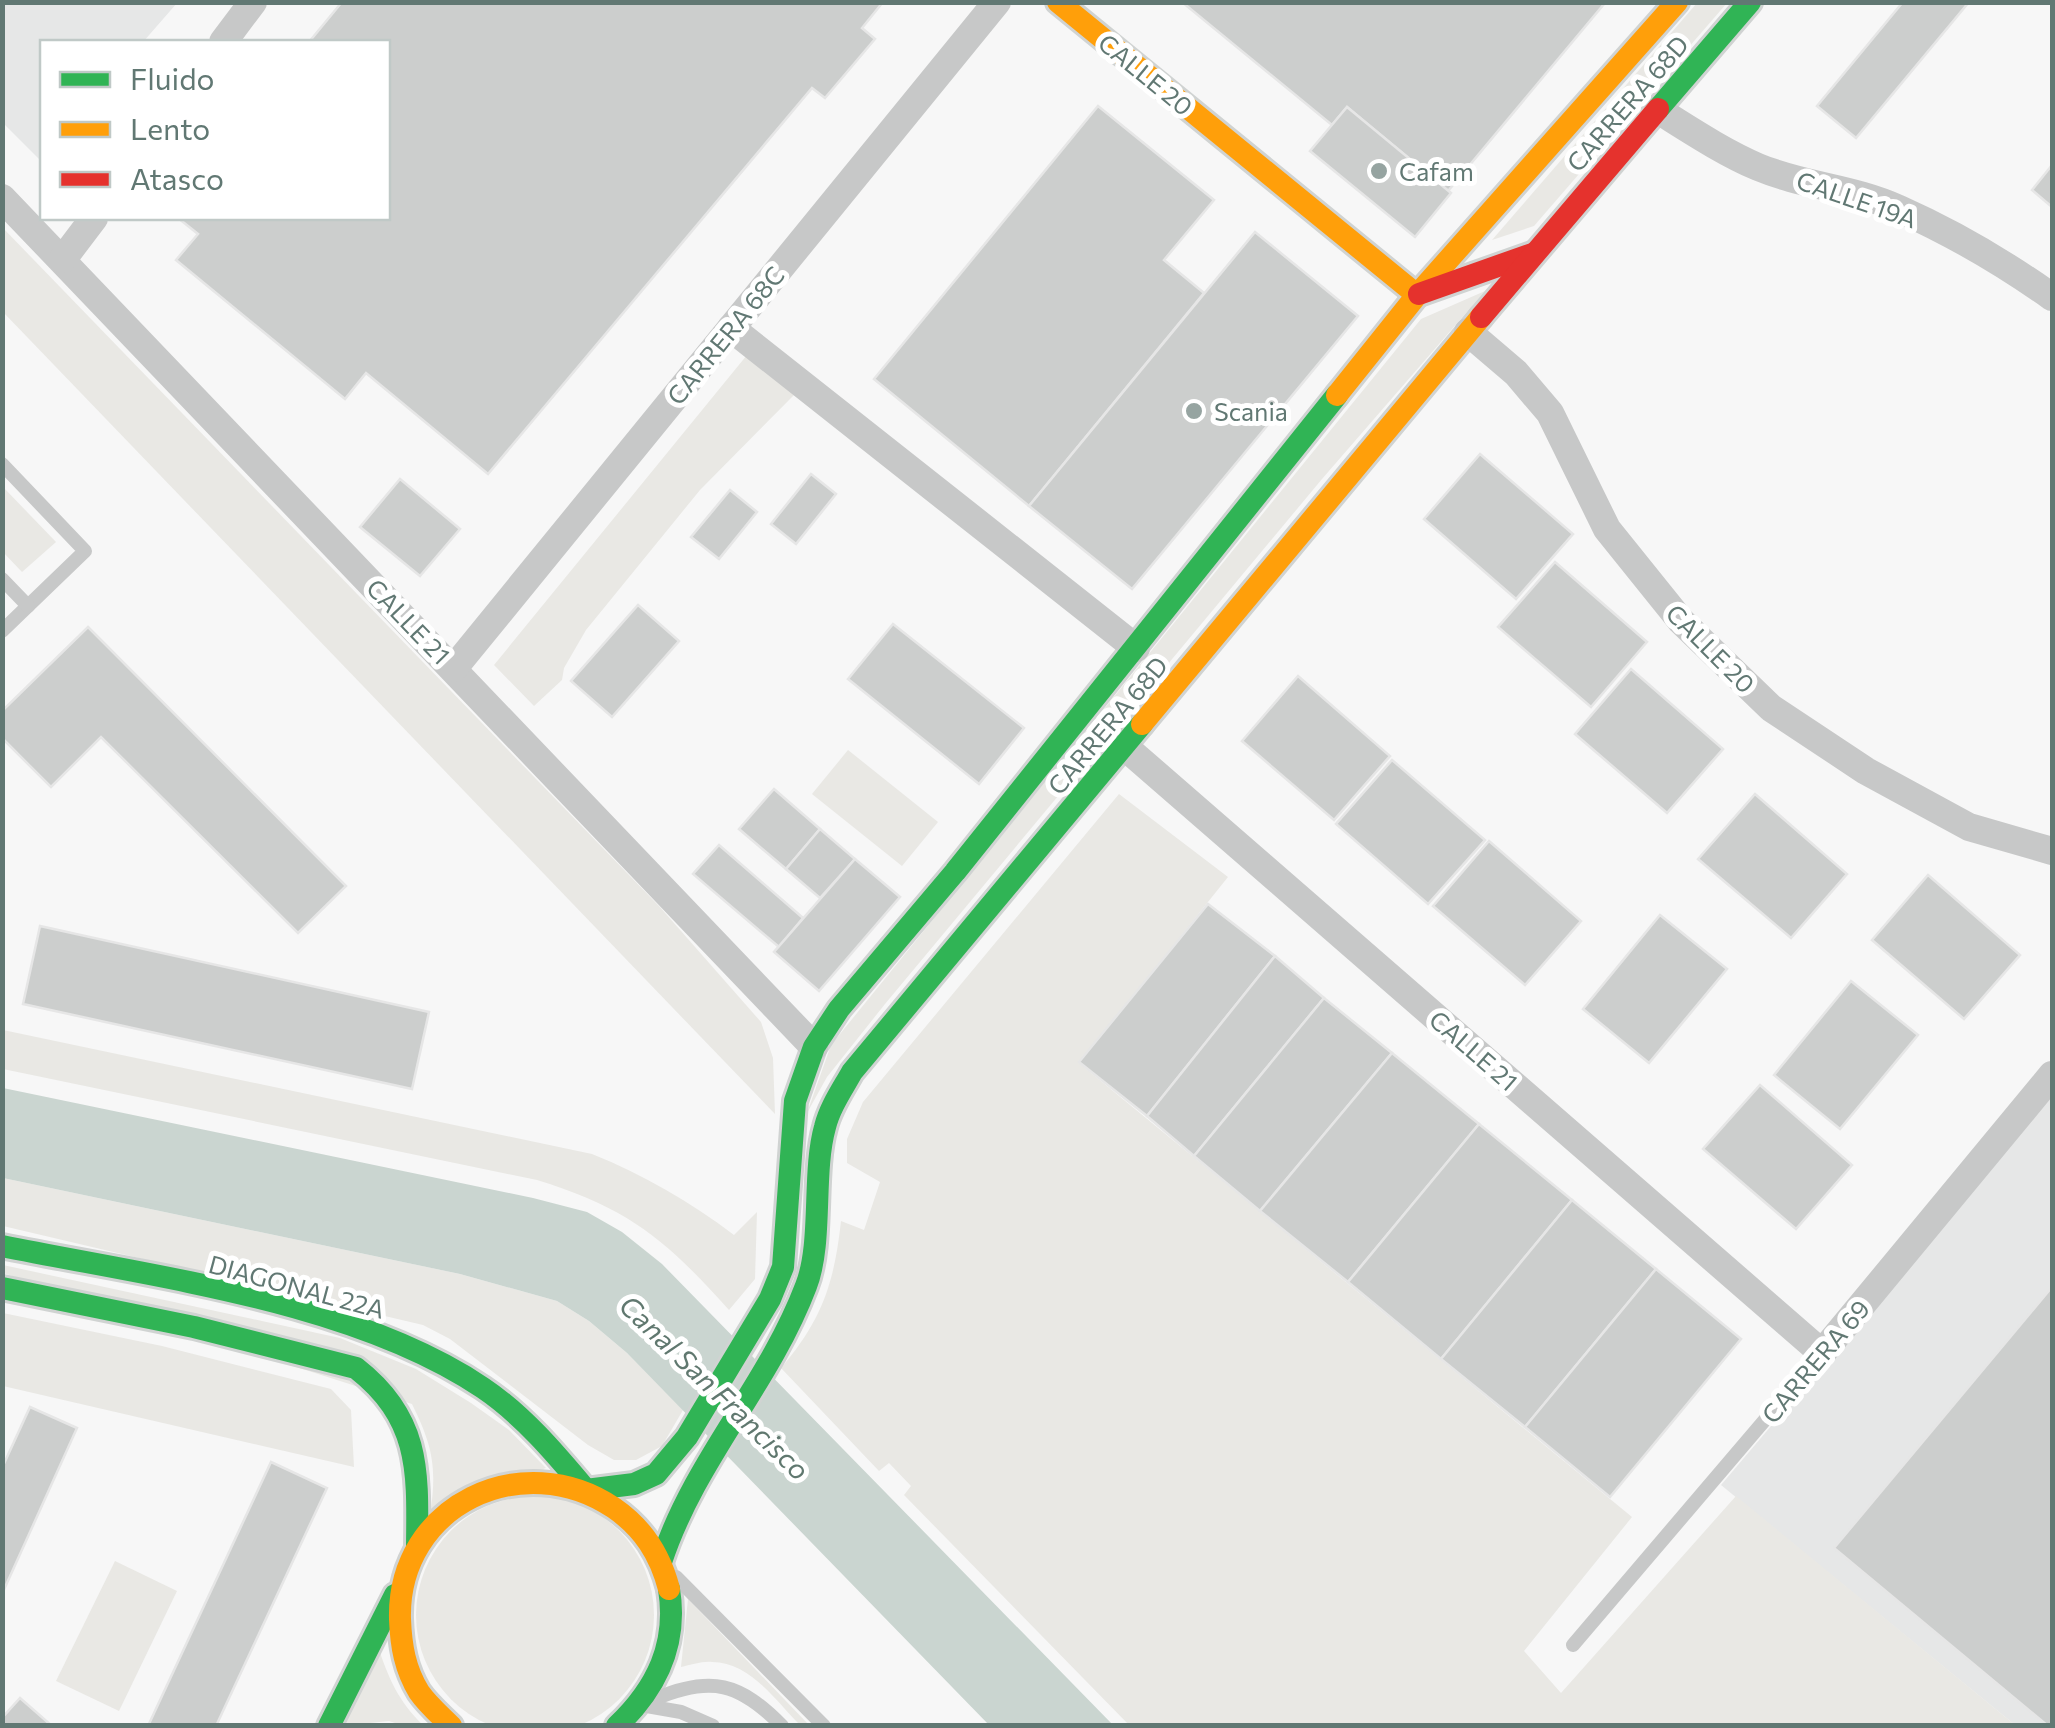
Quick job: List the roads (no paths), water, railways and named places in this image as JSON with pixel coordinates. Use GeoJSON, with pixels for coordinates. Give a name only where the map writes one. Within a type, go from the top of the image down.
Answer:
{"type":"FeatureCollection","features":[{"type":"Feature","properties":{"kind":"main road","name":"CALLE 20"},"geometry":{"type":"LineString","coordinates":[[1058,2],[1417,295]]}},
{"type":"Feature","properties":{"kind":"main road","name":"CARRERA 68D"},"geometry":{"type":"LineString","coordinates":[[586,1490],[646,1480],[656,1474],[687,1438],[753,1331],[783,1267],[795,1101],[814,1047],[839,1009],[956,872],[1417,295],[1678,2]]}},
{"type":"Feature","properties":{"kind":"main road","name":"CARRERA 68D"},"geometry":{"type":"LineString","coordinates":[[661,1562],[679,1506],[777,1350],[802,1302],[809,1279],[824,1129],[852,1072],[1468,332],[1750,2]]}},
{"type":"Feature","properties":{"kind":"main road"},"geometry":{"type":"LineString","coordinates":[[1417,295],[1534,254]]}},
{"type":"Feature","properties":{"kind":"main road","name":"DIAGONAL 22A"},"geometry":{"type":"LineString","coordinates":[[2,1246],[256,1299],[405,1345],[483,1388],[519,1416],[586,1490]]}},
{"type":"Feature","properties":{"kind":"main road"},"geometry":{"type":"LineString","coordinates":[[2,1288],[194,1327],[356,1368],[375,1380],[406,1423],[417,1470],[417,1545]]}},
{"type":"Feature","properties":{"kind":"main road"},"geometry":{"type":"LineString","coordinates":[[328,1726],[417,1545],[439,1518],[468,1497],[501,1484],[537,1480],[562,1482],[586,1490],[617,1508],[642,1532],[661,1562],[670,1592],[670,1642],[661,1672],[640,1705],[617,1726]]}},
{"type":"Feature","properties":{"kind":"main road"},"geometry":{"type":"LineString","coordinates":[[401,1584],[397,1621],[404,1662],[423,1698],[451,1726]]}},
{"type":"Feature","properties":{"kind":"street"},"geometry":{"type":"LineString","coordinates":[[224,40],[253,2]]}},
{"type":"Feature","properties":{"kind":"street","name":"CARRERA 68C"},"geometry":{"type":"LineString","coordinates":[[454,668],[997,2]]}},
{"type":"Feature","properties":{"kind":"street","name":"CALLE 19A"},"geometry":{"type":"LineString","coordinates":[[1658,110],[1761,168],[1896,208],[2003,263],[2052,297]]}},
{"type":"Feature","properties":{"kind":"street","name":"CALLE 21"},"geometry":{"type":"LineString","coordinates":[[2,198],[814,1047]]}},
{"type":"Feature","properties":{"kind":"street"},"geometry":{"type":"LineString","coordinates":[[63,259],[92,220]]}},
{"type":"Feature","properties":{"kind":"street"},"geometry":{"type":"LineString","coordinates":[[730,328],[1136,648]]}},
{"type":"Feature","properties":{"kind":"street","name":"CALLE 20"},"geometry":{"type":"LineString","coordinates":[[1468,332],[1516,373],[1550,414],[1607,529],[1681,621],[1771,708],[1866,771],[1969,827],[2052,852]]}},
{"type":"Feature","properties":{"kind":"street","name":"CALLE 21"},"geometry":{"type":"LineString","coordinates":[[1125,748],[1822,1353]]}},
{"type":"Feature","properties":{"kind":"street","name":"CARRERA 69"},"geometry":{"type":"LineString","coordinates":[[1822,1353],[2052,1074]]}},
{"type":"Feature","properties":{"kind":"lane"},"geometry":{"type":"LineString","coordinates":[[2,464],[85,551],[2,631]]}},
{"type":"Feature","properties":{"kind":"lane"},"geometry":{"type":"LineString","coordinates":[[2,579],[28,606]]}},
{"type":"Feature","properties":{"kind":"lane","name":"CARRERA 69"},"geometry":{"type":"LineString","coordinates":[[1573,1645],[1822,1353]]}},
{"type":"Feature","properties":{"kind":"lane"},"geometry":{"type":"LineString","coordinates":[[661,1562],[824,1726]]}},
{"type":"Feature","properties":{"kind":"lane"},"geometry":{"type":"LineString","coordinates":[[640,1705],[678,1689],[732,1687],[751,1696],[782,1726]]}},
{"type":"Feature","properties":{"kind":"lane"},"geometry":{"type":"LineString","coordinates":[[640,1705],[681,1712],[713,1726]]}},
{"type":"Feature","properties":{"kind":"water","name":"Canal San Francisco"},"geometry":{"type":"Polygon","coordinates":[[[3,1088],[533,1198],[587,1212],[622,1232],[662,1264],[1113,1725],[989,1725],[627,1353],[589,1321],[557,1301],[460,1274],[3,1178],[3,1088]]]}},
{"type":"Feature","properties":{"kind":"place","name":"Cafam"},"geometry":{"type":"Point","coordinates":[1379,171]}},
{"type":"Feature","properties":{"kind":"place","name":"Scania"},"geometry":{"type":"Point","coordinates":[1194,411]}}]}
